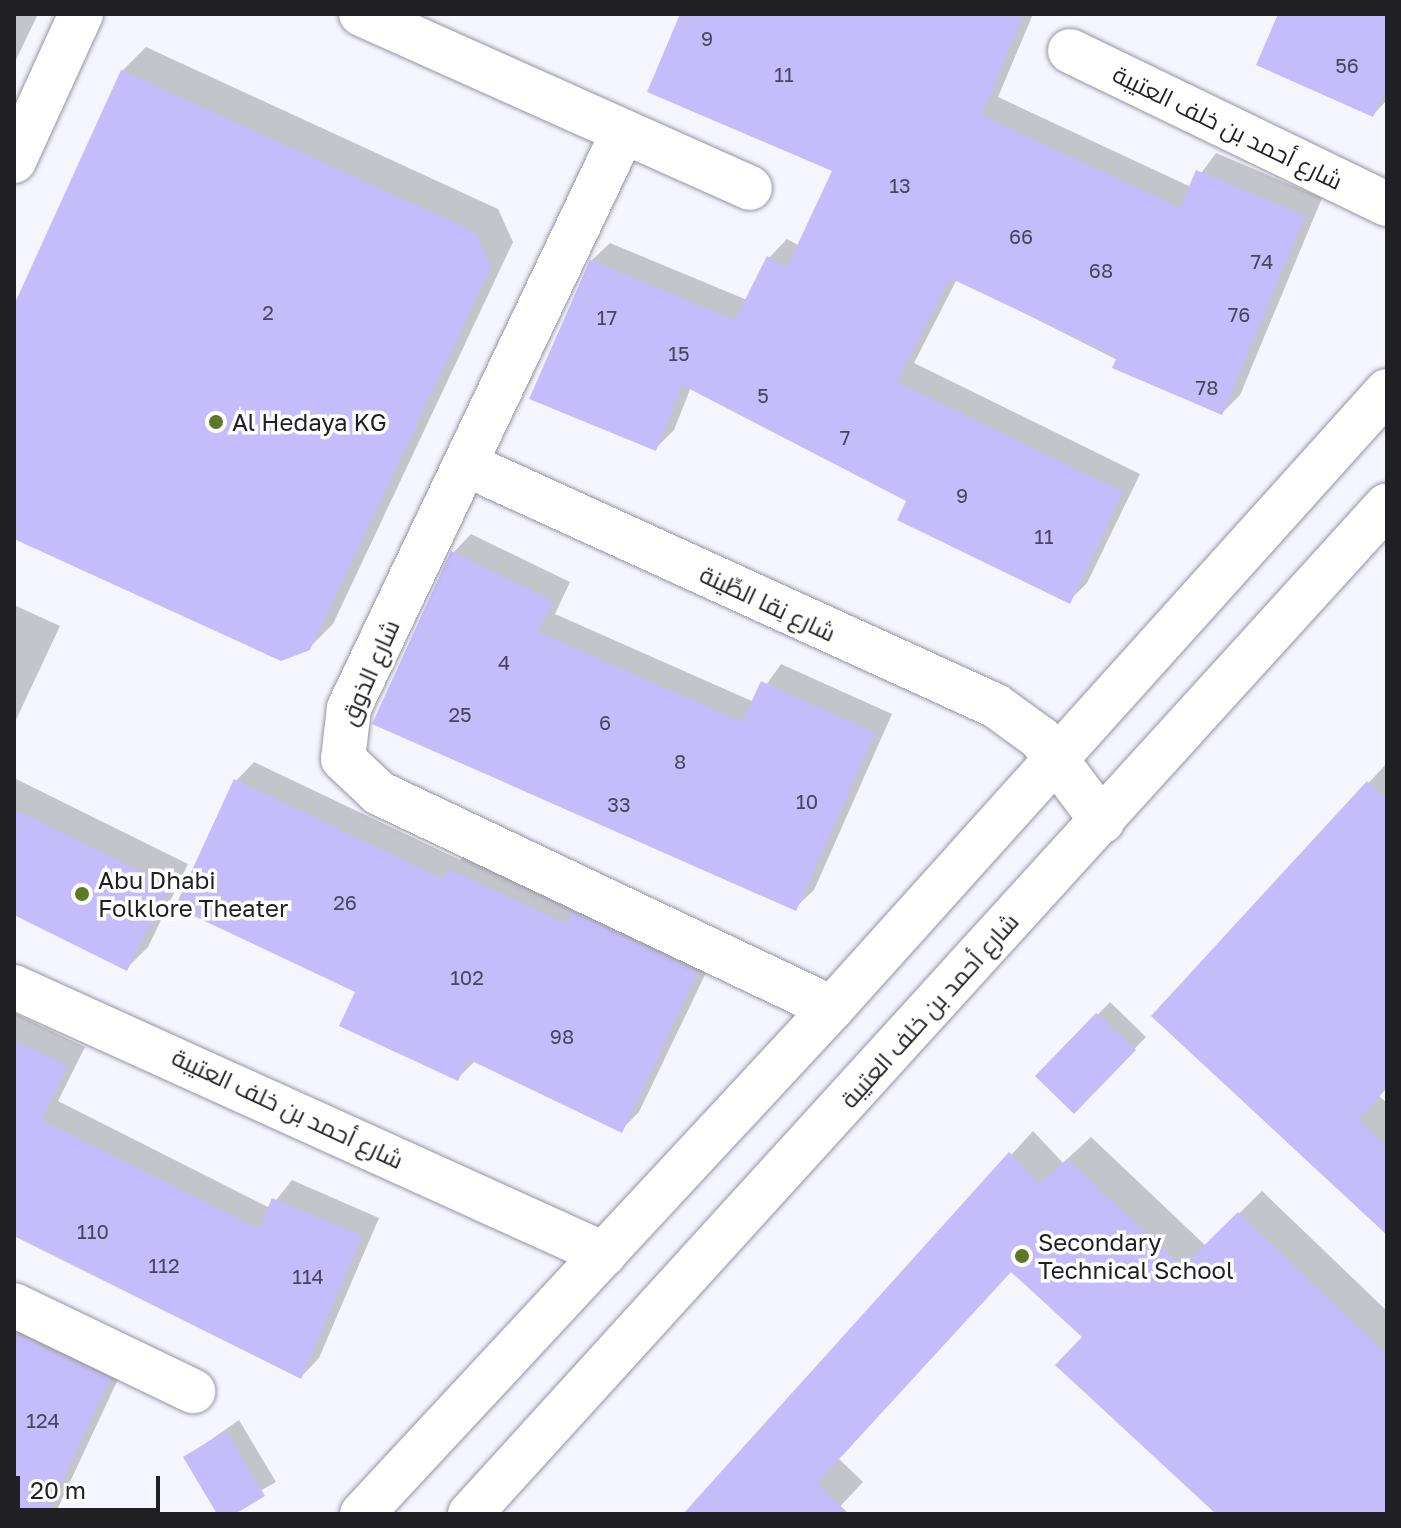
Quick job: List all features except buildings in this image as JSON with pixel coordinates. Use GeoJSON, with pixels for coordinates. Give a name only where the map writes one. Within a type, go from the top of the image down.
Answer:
{"type":"FeatureCollection","features":[{"type":"Feature","properties":{"kind":"street"},"geometry":{"type":"LineString","coordinates":[[14,161],[81,14]]}},
{"type":"Feature","properties":{"kind":"street"},"geometry":{"type":"LineString","coordinates":[[361,14],[750,188]]}},
{"type":"Feature","properties":{"kind":"street","name":"شارع أحمد بن خلف العتيبة"},"geometry":{"type":"LineString","coordinates":[[1070,51],[1387,204]]}},
{"type":"Feature","properties":{"kind":"street","name":"شارع الذوق"},"geometry":{"type":"LineString","coordinates":[[623,132],[342,724],[343,759],[352,773],[379,793],[832,1008]]}},
{"type":"Feature","properties":{"kind":"street"},"geometry":{"type":"LineString","coordinates":[[362,1514],[832,1008],[1387,391]]}},
{"type":"Feature","properties":{"kind":"street","name":"شارع نِقا الطِّينة"},"geometry":{"type":"LineString","coordinates":[[467,465],[996,706],[1056,759],[1102,821]]}},
{"type":"Feature","properties":{"kind":"street","name":"شارع أحمد بن خلف العتيبة"},"geometry":{"type":"LineString","coordinates":[[497,1504],[1102,821],[1387,505]]}},
{"type":"Feature","properties":{"kind":"street","name":"شارع أحمد بن خلف العتيبة"},"geometry":{"type":"LineString","coordinates":[[14,987],[604,1254]]}},
{"type":"Feature","properties":{"kind":"street"},"geometry":{"type":"LineString","coordinates":[[14,1305],[193,1391]]}},
{"type":"Feature","properties":{"kind":"place","name":"Al Hedaya KG"},"geometry":{"type":"Point","coordinates":[216,422]}},
{"type":"Feature","properties":{"kind":"place","name":"Abu Dhabi Folklore Theater"},"geometry":{"type":"Point","coordinates":[82,894]}},
{"type":"Feature","properties":{"kind":"place","name":"Secondary Technical School"},"geometry":{"type":"Point","coordinates":[1022,1256]}}]}
